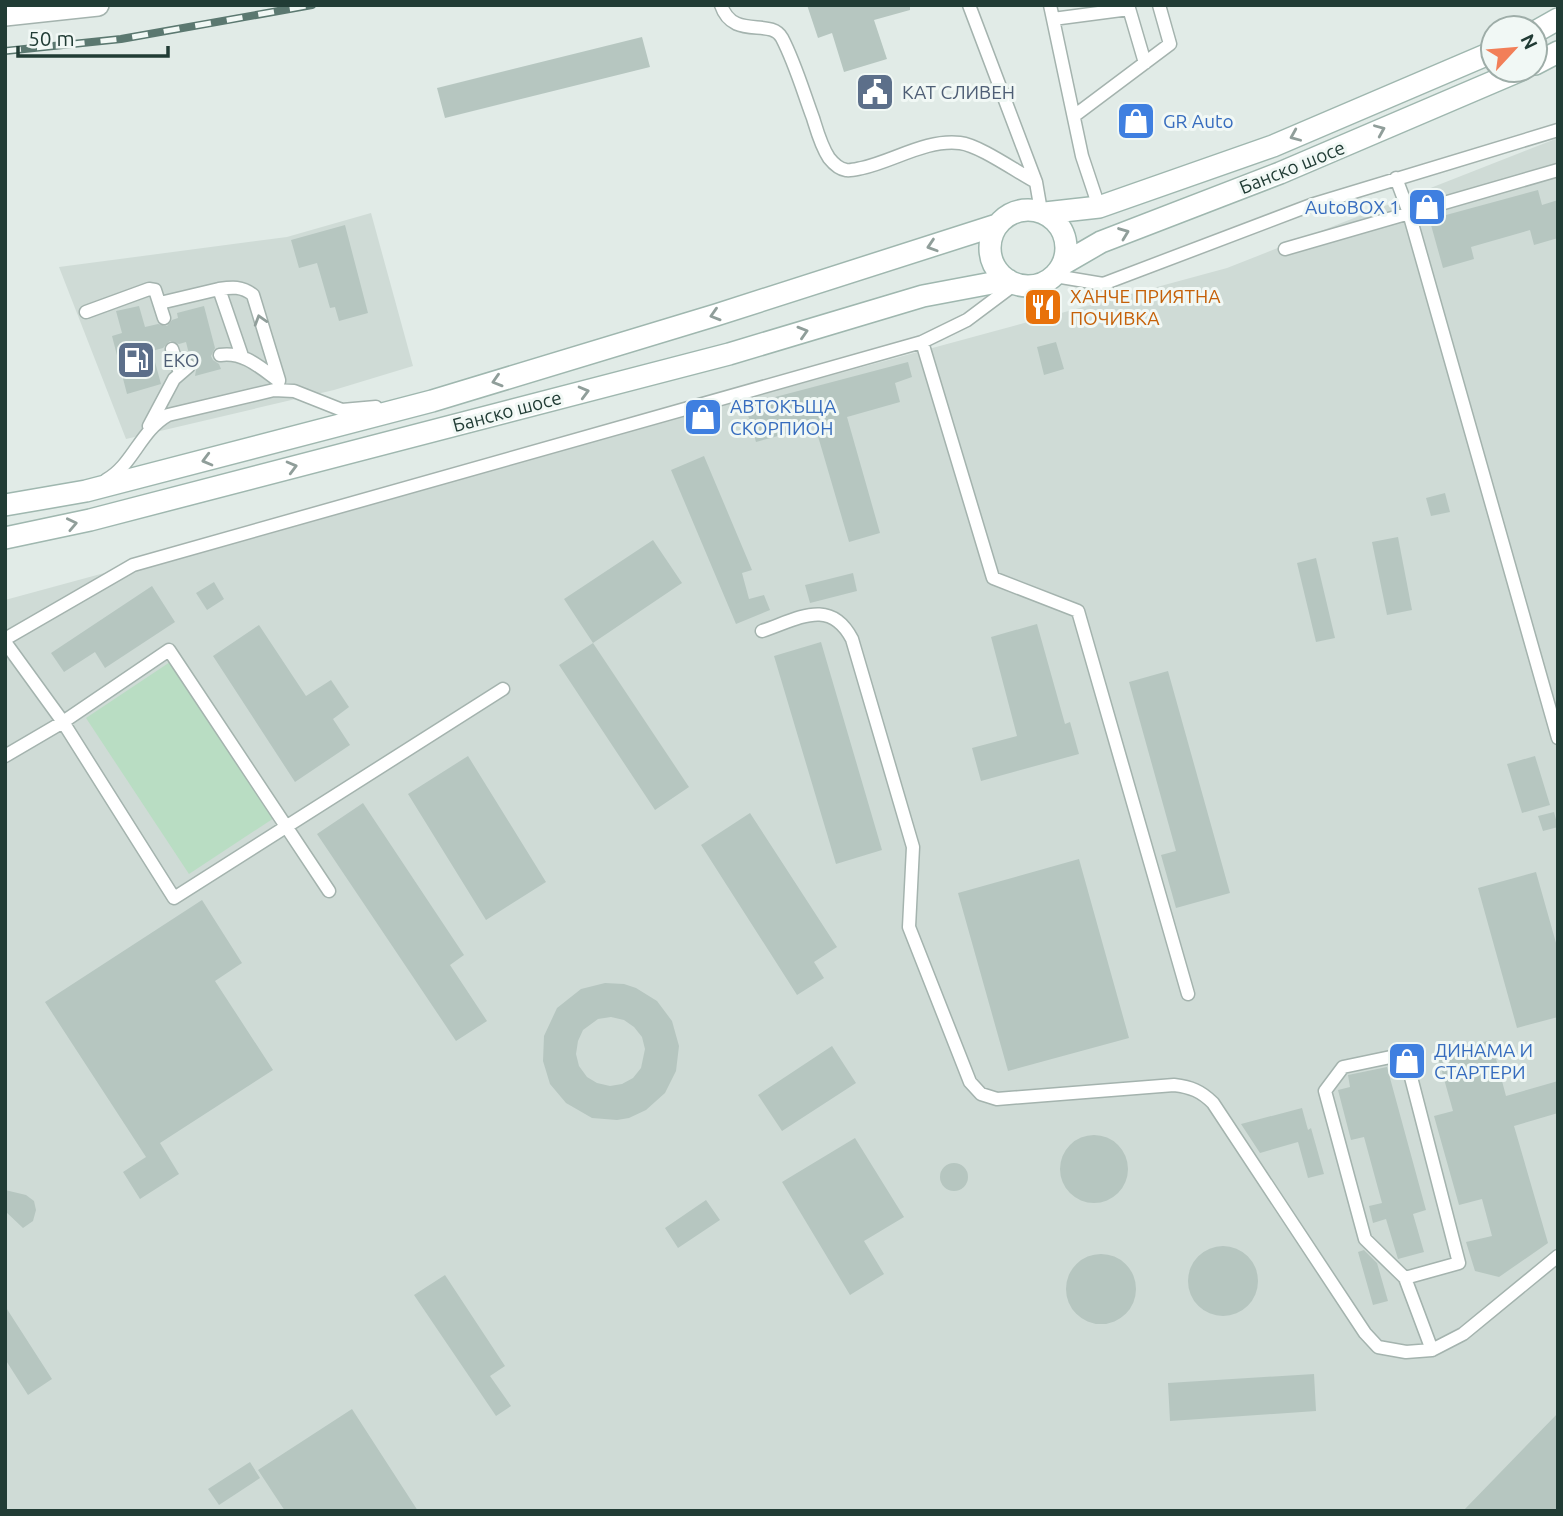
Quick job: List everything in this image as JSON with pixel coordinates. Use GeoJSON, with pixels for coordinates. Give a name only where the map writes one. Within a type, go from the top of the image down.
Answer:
{"type":"FeatureCollection","features":[{"type":"Feature","properties":{"kind":"main road"},"geometry":{"type":"LineString","coordinates":[[5,15],[98,5]]}},
{"type":"Feature","properties":{"kind":"main road","name":"Банско шосе"},"geometry":{"type":"LineString","coordinates":[[1043,212],[1099,206],[1273,146],[1479,57]]}},
{"type":"Feature","properties":{"kind":"main road","name":"Банско шосе"},"geometry":{"type":"LineString","coordinates":[[1059,270],[1101,242],[1280,173],[1488,84]]}},
{"type":"Feature","properties":{"kind":"main road"},"geometry":{"type":"LineString","coordinates":[[1029,209],[1043,212],[1056,222],[1064,234],[1066,249],[1059,270],[1043,283],[1029,286],[1012,282],[997,270],[990,255],[990,239],[997,225],[1005,216],[1016,211],[1029,209]]}},
{"type":"Feature","properties":{"kind":"main road","name":"Банско шосе"},"geometry":{"type":"LineString","coordinates":[[5,505],[86,491],[432,401],[716,315],[997,225]]}},
{"type":"Feature","properties":{"kind":"main road","name":"Банско шосе"},"geometry":{"type":"LineString","coordinates":[[5,538],[90,520],[689,364],[923,296],[1012,282]]}},
{"type":"Feature","properties":{"kind":"lane"},"geometry":{"type":"LineString","coordinates":[[721,5],[723,11],[736,24],[753,29],[771,28],[780,34],[796,69],[825,152],[836,166],[847,170],[859,168],[929,146],[962,143],[1036,182]]}},
{"type":"Feature","properties":{"kind":"lane"},"geometry":{"type":"LineString","coordinates":[[969,5],[1036,182],[1043,212]]}},
{"type":"Feature","properties":{"kind":"lane"},"geometry":{"type":"LineString","coordinates":[[1050,5],[1082,156],[1099,206]]}},
{"type":"Feature","properties":{"kind":"lane"},"geometry":{"type":"LineString","coordinates":[[1074,116],[1170,44],[1160,5]]}},
{"type":"Feature","properties":{"kind":"lane"},"geometry":{"type":"LineString","coordinates":[[1053,19],[1128,7],[1145,63]]}},
{"type":"Feature","properties":{"kind":"lane"},"geometry":{"type":"LineString","coordinates":[[1059,270],[1103,284],[1311,205],[1558,130]]}},
{"type":"Feature","properties":{"kind":"lane"},"geometry":{"type":"LineString","coordinates":[[1285,249],[1558,170]]}},
{"type":"Feature","properties":{"kind":"lane"},"geometry":{"type":"LineString","coordinates":[[1396,178],[1409,213],[1558,738]]}},
{"type":"Feature","properties":{"kind":"lane"},"geometry":{"type":"LineString","coordinates":[[503,689],[174,898],[62,722],[5,640],[133,565],[922,342],[967,320],[1012,282]]}},
{"type":"Feature","properties":{"kind":"lane"},"geometry":{"type":"LineString","coordinates":[[86,312],[155,289],[164,318]]}},
{"type":"Feature","properties":{"kind":"lane"},"geometry":{"type":"LineString","coordinates":[[219,289],[242,356]]}},
{"type":"Feature","properties":{"kind":"lane"},"geometry":{"type":"LineString","coordinates":[[160,303],[219,289],[246,289],[253,295],[279,380]]}},
{"type":"Feature","properties":{"kind":"lane"},"geometry":{"type":"LineString","coordinates":[[922,342],[993,579],[1078,611],[1188,994]]}},
{"type":"Feature","properties":{"kind":"lane"},"geometry":{"type":"LineString","coordinates":[[140,442],[174,379],[185,370],[172,349]]}},
{"type":"Feature","properties":{"kind":"lane"},"geometry":{"type":"LineString","coordinates":[[220,355],[231,353],[242,356],[294,391],[342,410],[432,401]]}},
{"type":"Feature","properties":{"kind":"lane"},"geometry":{"type":"LineString","coordinates":[[86,491],[118,473],[154,423],[168,415],[274,390],[294,391]]}},
{"type":"Feature","properties":{"kind":"lane"},"geometry":{"type":"LineString","coordinates":[[762,631],[815,613],[832,616],[844,625],[852,639],[913,847],[909,927],[970,1082],[981,1094],[997,1099],[1174,1085],[1190,1087],[1203,1093],[1213,1103],[1365,1333],[1378,1348],[1406,1352],[1432,1350],[1463,1334],[1558,1256]]}},
{"type":"Feature","properties":{"kind":"lane"},"geometry":{"type":"LineString","coordinates":[[5,756],[62,722],[169,650],[329,891]]}},
{"type":"Feature","properties":{"kind":"lane"},"geometry":{"type":"LineString","coordinates":[[1405,1278],[1459,1264],[1405,1054],[1343,1067],[1325,1091],[1365,1238],[1405,1278],[1432,1350]]}},
{"type":"Feature","properties":{"kind":"shaded area"},"geometry":{"type":"Polygon","coordinates":[[[1558,138],[1558,1511],[5,1511],[5,600],[1227,268],[1558,138]]]}},
{"type":"Feature","properties":{"kind":"shaded area"},"geometry":{"type":"Polygon","coordinates":[[[371,213],[413,366],[334,390],[126,439],[59,267],[287,237],[371,213]]]}},
{"type":"Feature","properties":{"kind":"green space"},"geometry":{"type":"Polygon","coordinates":[[[170,662],[274,818],[189,874],[86,718],[170,662]]]}},
{"type":"Feature","properties":{"kind":"building"},"geometry":{"type":"Polygon","coordinates":[[[807,5],[910,5],[910,10],[874,20],[887,59],[844,72],[832,33],[818,38],[807,5]]]}},
{"type":"Feature","properties":{"kind":"building"},"geometry":{"type":"Polygon","coordinates":[[[642,37],[650,67],[445,118],[437,88],[642,37]]]}},
{"type":"Feature","properties":{"kind":"building"},"geometry":{"type":"Polygon","coordinates":[[[1538,190],[1542,205],[1558,200],[1558,238],[1534,245],[1530,230],[1471,247],[1474,259],[1443,268],[1431,225],[1436,223],[1435,218],[1538,190]]]}},
{"type":"Feature","properties":{"kind":"building"},"geometry":{"type":"Polygon","coordinates":[[[345,225],[368,313],[339,321],[335,307],[330,308],[317,263],[299,268],[291,240],[345,225]]]}},
{"type":"Feature","properties":{"kind":"building"},"geometry":{"type":"Polygon","coordinates":[[[139,306],[145,327],[158,324],[167,326],[178,318],[177,313],[204,306],[215,348],[211,356],[221,369],[195,376],[197,364],[190,358],[186,342],[179,344],[170,341],[163,348],[152,351],[161,384],[127,394],[112,336],[122,333],[116,311],[139,306]]]}},
{"type":"Feature","properties":{"kind":"building"},"geometry":{"type":"Polygon","coordinates":[[[1056,342],[1064,369],[1044,375],[1037,347],[1056,342]]]}},
{"type":"Feature","properties":{"kind":"building"},"geometry":{"type":"Polygon","coordinates":[[[908,362],[912,377],[895,383],[900,402],[847,417],[880,533],[849,542],[815,426],[756,442],[745,405],[908,362]]]}},
{"type":"Feature","properties":{"kind":"building"},"geometry":{"type":"Polygon","coordinates":[[[704,456],[752,570],[742,573],[749,599],[764,595],[770,610],[736,624],[671,470],[704,456]]]}},
{"type":"Feature","properties":{"kind":"building"},"geometry":{"type":"Polygon","coordinates":[[[1445,493],[1450,512],[1431,516],[1426,498],[1445,493]]]}},
{"type":"Feature","properties":{"kind":"building"},"geometry":{"type":"Polygon","coordinates":[[[1398,537],[1412,610],[1387,615],[1372,542],[1398,537]]]}},
{"type":"Feature","properties":{"kind":"building"},"geometry":{"type":"Polygon","coordinates":[[[653,540],[682,583],[593,643],[564,599],[653,540]]]}},
{"type":"Feature","properties":{"kind":"building"},"geometry":{"type":"Polygon","coordinates":[[[1316,558],[1335,638],[1316,642],[1297,563],[1316,558]]]}},
{"type":"Feature","properties":{"kind":"building"},"geometry":{"type":"Polygon","coordinates":[[[853,573],[857,591],[810,603],[805,585],[853,573]]]}},
{"type":"Feature","properties":{"kind":"building"},"geometry":{"type":"Polygon","coordinates":[[[214,582],[224,599],[207,610],[196,593],[214,582]]]}},
{"type":"Feature","properties":{"kind":"building"},"geometry":{"type":"Polygon","coordinates":[[[152,586],[175,622],[105,668],[95,652],[64,672],[51,653],[152,586]]]}},
{"type":"Feature","properties":{"kind":"building"},"geometry":{"type":"Polygon","coordinates":[[[1037,624],[1065,724],[1070,722],[1079,754],[981,781],[972,748],[1017,736],[991,637],[1037,624]]]}},
{"type":"Feature","properties":{"kind":"building"},"geometry":{"type":"Polygon","coordinates":[[[259,625],[306,696],[331,680],[349,707],[333,719],[350,745],[295,782],[213,656],[259,625]]]}},
{"type":"Feature","properties":{"kind":"building"},"geometry":{"type":"Polygon","coordinates":[[[821,642],[882,850],[836,864],[774,656],[821,642]]]}},
{"type":"Feature","properties":{"kind":"building"},"geometry":{"type":"Polygon","coordinates":[[[593,643],[689,787],[655,810],[559,665],[593,643]]]}},
{"type":"Feature","properties":{"kind":"building"},"geometry":{"type":"Polygon","coordinates":[[[1168,671],[1230,893],[1176,908],[1161,855],[1176,851],[1129,682],[1168,671]]]}},
{"type":"Feature","properties":{"kind":"building"},"geometry":{"type":"Polygon","coordinates":[[[468,756],[546,882],[486,920],[408,794],[468,756]]]}},
{"type":"Feature","properties":{"kind":"building"},"geometry":{"type":"Polygon","coordinates":[[[1535,756],[1550,805],[1522,813],[1507,764],[1535,756]]]}},
{"type":"Feature","properties":{"kind":"building"},"geometry":{"type":"Polygon","coordinates":[[[363,803],[464,955],[450,965],[487,1021],[456,1041],[317,834],[363,803]]]}},
{"type":"Feature","properties":{"kind":"building"},"geometry":{"type":"Polygon","coordinates":[[[1554,812],[1558,827],[1543,831],[1538,816],[1554,812]]]}},
{"type":"Feature","properties":{"kind":"building"},"geometry":{"type":"Polygon","coordinates":[[[750,813],[837,947],[814,962],[824,978],[797,995],[701,845],[750,813]]]}},
{"type":"Feature","properties":{"kind":"building"},"geometry":{"type":"Polygon","coordinates":[[[1079,859],[1129,1038],[1008,1071],[958,893],[1079,859]]]}},
{"type":"Feature","properties":{"kind":"building"},"geometry":{"type":"Polygon","coordinates":[[[1536,872],[1558,950],[1558,1017],[1517,1028],[1478,888],[1536,872]]]}},
{"type":"Feature","properties":{"kind":"building"},"geometry":{"type":"Polygon","coordinates":[[[202,900],[242,963],[215,981],[273,1070],[160,1143],[179,1174],[140,1199],[123,1172],[146,1157],[45,1002],[202,900]]]}},
{"type":"Feature","properties":{"kind":"building"},"geometry":{"type":"Polygon","coordinates":[[[605,983],[636,988],[657,1001],[672,1021],[679,1046],[676,1071],[665,1093],[646,1110],[629,1118],[592,1118],[566,1103],[550,1084],[543,1061],[544,1036],[557,1008],[581,989],[605,983]],[[611,1017],[598,1019],[583,1030],[578,1041],[576,1054],[579,1066],[587,1077],[597,1083],[610,1086],[622,1084],[633,1078],[641,1068],[645,1049],[642,1037],[624,1020],[611,1017]]]}},
{"type":"Feature","properties":{"kind":"building"},"geometry":{"type":"Polygon","coordinates":[[[1491,1040],[1506,1096],[1558,1081],[1558,1113],[1514,1126],[1548,1243],[1499,1277],[1475,1271],[1466,1242],[1492,1236],[1482,1199],[1459,1205],[1434,1116],[1453,1111],[1437,1054],[1491,1040]]]}},
{"type":"Feature","properties":{"kind":"building"},"geometry":{"type":"Polygon","coordinates":[[[832,1046],[856,1083],[782,1131],[758,1095],[832,1046]]]}},
{"type":"Feature","properties":{"kind":"building"},"geometry":{"type":"Polygon","coordinates":[[[1387,1067],[1426,1210],[1413,1214],[1424,1252],[1398,1259],[1386,1219],[1373,1223],[1369,1206],[1382,1203],[1364,1137],[1351,1140],[1338,1090],[1350,1087],[1348,1075],[1387,1067]]]}},
{"type":"Feature","properties":{"kind":"building"},"geometry":{"type":"Polygon","coordinates":[[[1302,1108],[1308,1130],[1311,1128],[1324,1174],[1308,1178],[1298,1142],[1260,1153],[1241,1124],[1302,1108]]]}},
{"type":"Feature","properties":{"kind":"building"},"geometry":{"type":"Polygon","coordinates":[[[1094,1135],[1107,1138],[1118,1145],[1125,1156],[1128,1169],[1125,1182],[1118,1193],[1107,1200],[1094,1203],[1081,1200],[1070,1193],[1063,1182],[1060,1169],[1063,1156],[1070,1145],[1081,1138],[1094,1135]]]}},
{"type":"Feature","properties":{"kind":"building"},"geometry":{"type":"Polygon","coordinates":[[[855,1138],[904,1217],[864,1241],[884,1274],[850,1295],[782,1182],[855,1138]]]}},
{"type":"Feature","properties":{"kind":"building"},"geometry":{"type":"Polygon","coordinates":[[[954,1163],[964,1167],[968,1177],[964,1187],[954,1191],[944,1187],[940,1177],[944,1167],[954,1163]]]}},
{"type":"Feature","properties":{"kind":"building"},"geometry":{"type":"Polygon","coordinates":[[[5,1190],[26,1195],[34,1201],[36,1210],[33,1221],[23,1228],[5,1211],[5,1190]]]}},
{"type":"Feature","properties":{"kind":"building"},"geometry":{"type":"Polygon","coordinates":[[[706,1200],[720,1220],[678,1248],[665,1228],[706,1200]]]}},
{"type":"Feature","properties":{"kind":"building"},"geometry":{"type":"Polygon","coordinates":[[[1230,1246],[1243,1252],[1252,1261],[1256,1267],[1256,1295],[1248,1306],[1237,1314],[1216,1316],[1198,1306],[1190,1295],[1188,1274],[1198,1256],[1209,1248],[1230,1246]]]}},
{"type":"Feature","properties":{"kind":"building"},"geometry":{"type":"Polygon","coordinates":[[[1364,1250],[1377,1263],[1388,1301],[1373,1305],[1358,1252],[1364,1250]]]}},
{"type":"Feature","properties":{"kind":"building"},"geometry":{"type":"Polygon","coordinates":[[[1101,1254],[1126,1264],[1136,1289],[1126,1314],[1101,1324],[1076,1314],[1066,1289],[1076,1264],[1101,1254]]]}},
{"type":"Feature","properties":{"kind":"building"},"geometry":{"type":"Polygon","coordinates":[[[445,1275],[505,1366],[490,1376],[511,1406],[496,1416],[414,1295],[445,1275]]]}},
{"type":"Feature","properties":{"kind":"building"},"geometry":{"type":"Polygon","coordinates":[[[5,1306],[52,1379],[28,1395],[5,1359],[5,1306]]]}},
{"type":"Feature","properties":{"kind":"building"},"geometry":{"type":"Polygon","coordinates":[[[1314,1374],[1316,1411],[1170,1421],[1168,1383],[1314,1374]]]}},
{"type":"Feature","properties":{"kind":"building"},"geometry":{"type":"Polygon","coordinates":[[[352,1409],[418,1511],[285,1511],[258,1470],[352,1409]]]}},
{"type":"Feature","properties":{"kind":"building"},"geometry":{"type":"Polygon","coordinates":[[[1558,1413],[1558,1511],[1463,1511],[1558,1413]]]}},
{"type":"Feature","properties":{"kind":"building"},"geometry":{"type":"Polygon","coordinates":[[[250,1462],[260,1478],[219,1505],[208,1489],[250,1462]]]}},
{"type":"Feature","properties":{"kind":"railway"},"geometry":{"type":"LineString","coordinates":[[5,51],[121,39],[312,5]]}},
{"type":"Feature","properties":{"kind":"place","name":"КАТ СЛИВЕН"},"geometry":{"type":"Point","coordinates":[875,92]}},
{"type":"Feature","properties":{"kind":"place","name":"GR Auto"},"geometry":{"type":"Point","coordinates":[1136,121]}},
{"type":"Feature","properties":{"kind":"place","name":"AutoBOX 1"},"geometry":{"type":"Point","coordinates":[1427,207]}},
{"type":"Feature","properties":{"kind":"place","name":"ХАНЧЕ ПРИЯТНА ПОЧИВКА"},"geometry":{"type":"Point","coordinates":[1043,307]}},
{"type":"Feature","properties":{"kind":"place","name":"EKO"},"geometry":{"type":"Point","coordinates":[136,360]}},
{"type":"Feature","properties":{"kind":"place","name":"АВТОКЪЩА СКОРПИОН"},"geometry":{"type":"Point","coordinates":[703,417]}},
{"type":"Feature","properties":{"kind":"place","name":"ДИНАМА И СТАРТЕРИ"},"geometry":{"type":"Point","coordinates":[1407,1061]}}]}
